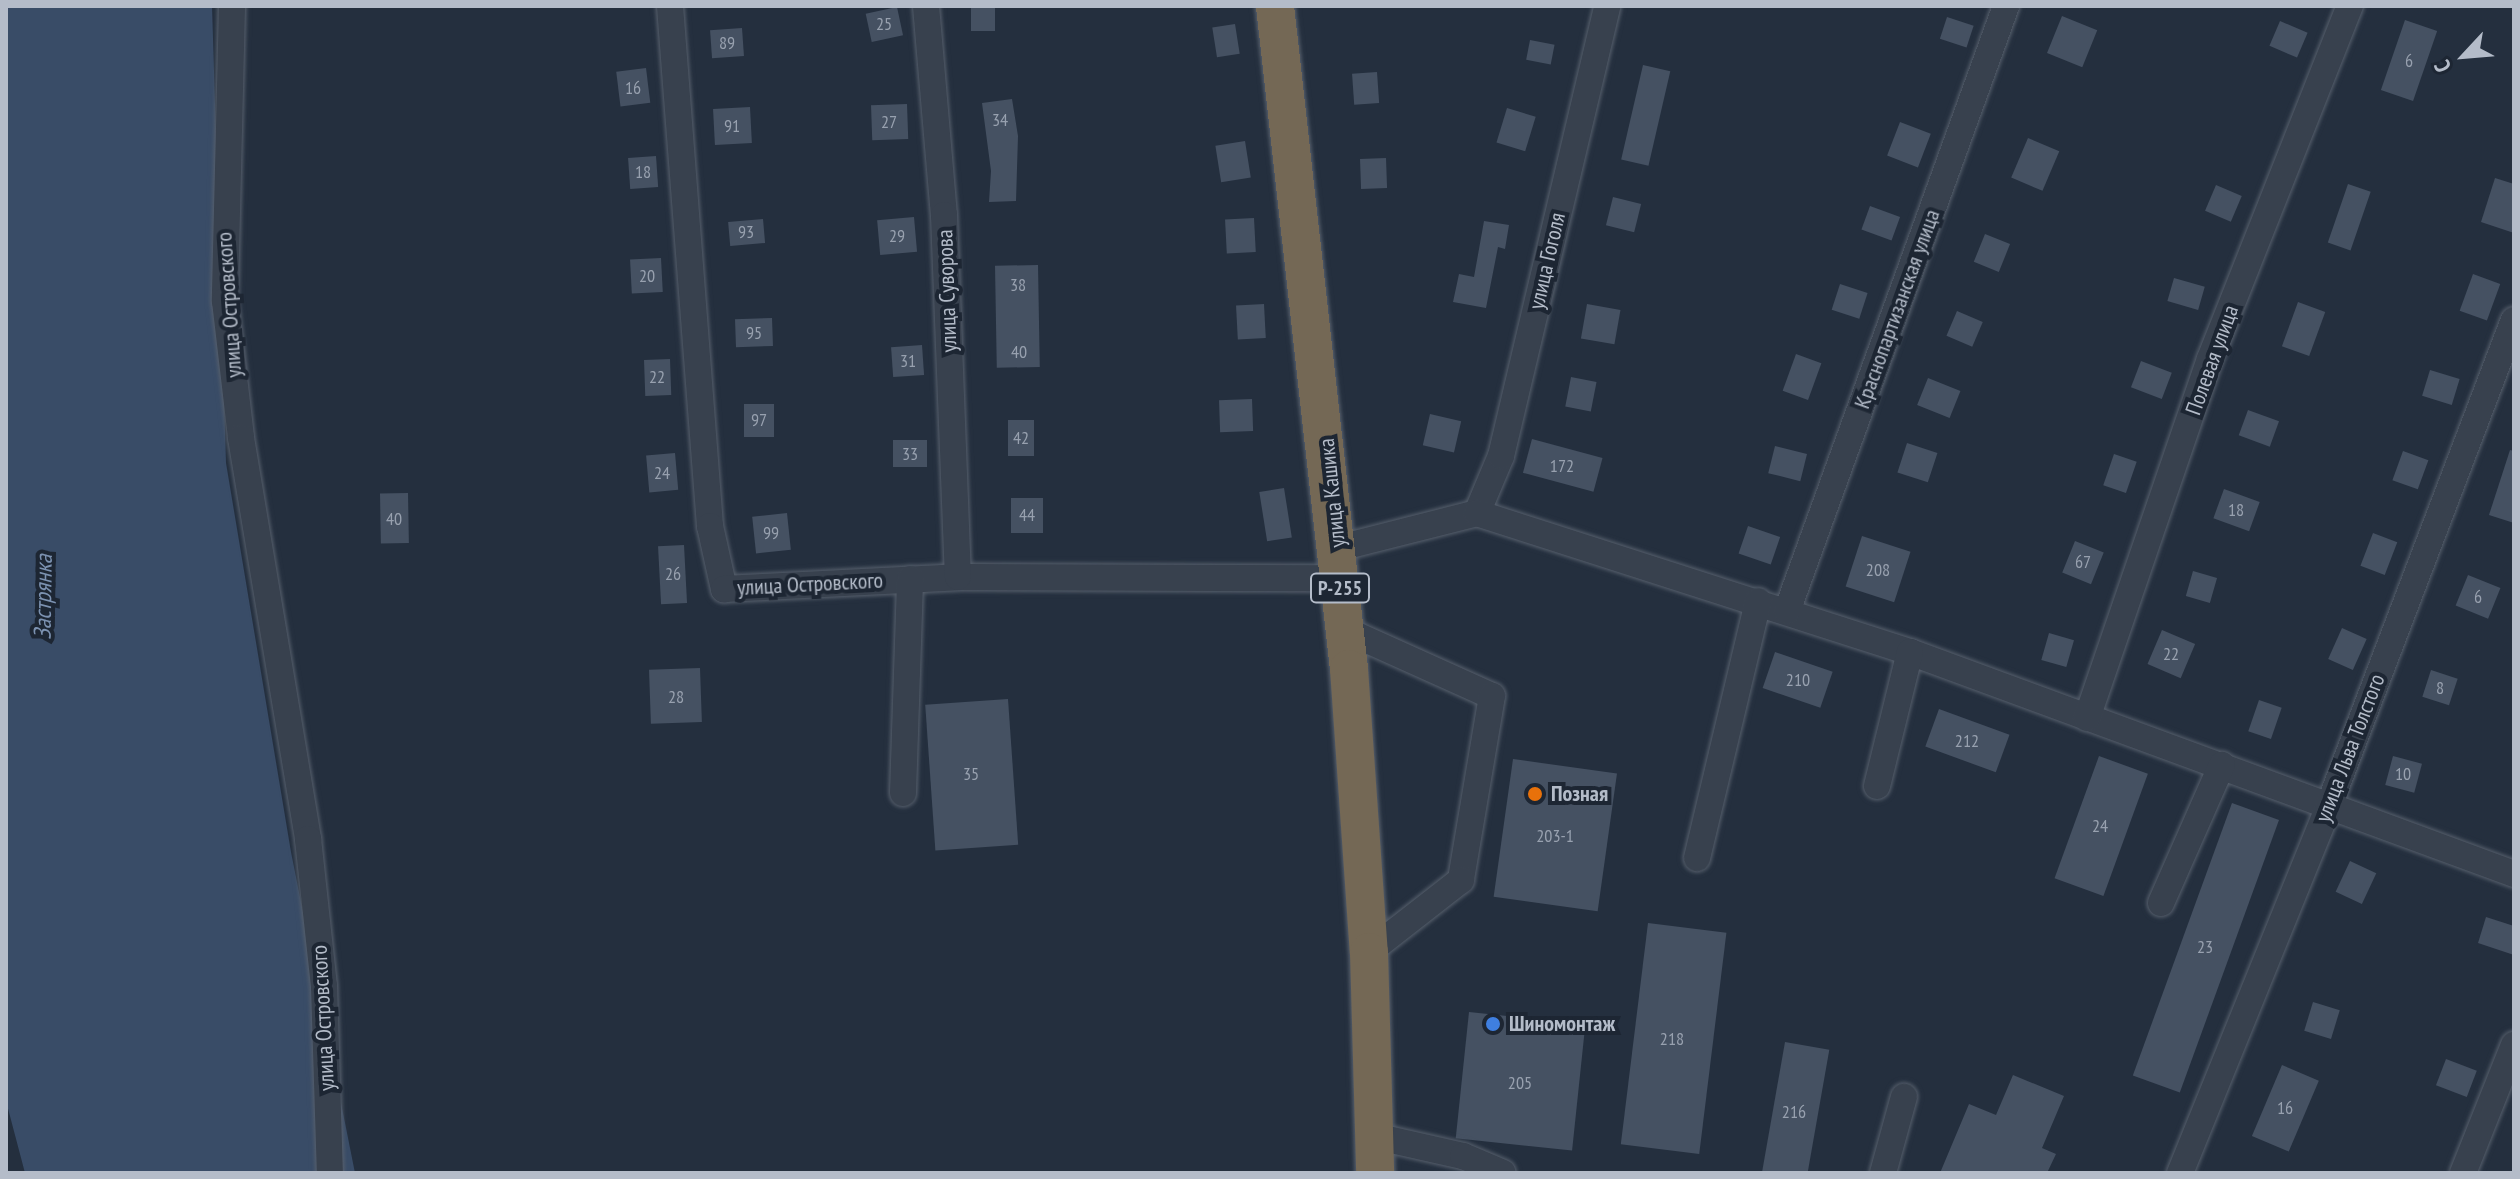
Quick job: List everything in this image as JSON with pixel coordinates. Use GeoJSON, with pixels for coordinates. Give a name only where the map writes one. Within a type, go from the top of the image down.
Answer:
{"type":"FeatureCollection","features":[{"type":"Feature","properties":{"kind":"highway","name":"улица Кашика"},"geometry":{"type":"LineString","coordinates":[[1275,6],[1345,630],[1369,952],[1375,1173]]}},
{"type":"Feature","properties":{"kind":"street","name":"улица Островского"},"geometry":{"type":"LineString","coordinates":[[232,6],[225,301],[241,438],[308,839],[324,986],[330,1173]]}},
{"type":"Feature","properties":{"kind":"street","name":"улица Островского"},"geometry":{"type":"LineString","coordinates":[[670,6],[710,526],[724,589],[1339,563],[1477,513]]}},
{"type":"Feature","properties":{"kind":"street","name":"улица Суворова"},"geometry":{"type":"LineString","coordinates":[[926,6],[944,215],[958,577]]}},
{"type":"Feature","properties":{"kind":"street","name":"улица Гоголя"},"geometry":{"type":"LineString","coordinates":[[1477,513],[1501,456],[1607,6]]}},
{"type":"Feature","properties":{"kind":"street","name":"Краснопартизанская улица"},"geometry":{"type":"LineString","coordinates":[[1787,611],[2006,6]]}},
{"type":"Feature","properties":{"kind":"street","name":"Полевая улица"},"geometry":{"type":"LineString","coordinates":[[2087,718],[2210,359],[2350,6]]}},
{"type":"Feature","properties":{"kind":"street","name":"улица Льва Толстого"},"geometry":{"type":"LineString","coordinates":[[2180,1173],[2328,808],[2514,320]]}},
{"type":"Feature","properties":{"kind":"street"},"geometry":{"type":"LineString","coordinates":[[1477,513],[1910,652],[2514,874]]}},
{"type":"Feature","properties":{"kind":"street"},"geometry":{"type":"LineString","coordinates":[[903,793],[910,579]]}},
{"type":"Feature","properties":{"kind":"street"},"geometry":{"type":"LineString","coordinates":[[1697,858],[1758,601]]}},
{"type":"Feature","properties":{"kind":"street"},"geometry":{"type":"LineString","coordinates":[[1345,630],[1492,696],[1461,880],[1369,952]]}},
{"type":"Feature","properties":{"kind":"street"},"geometry":{"type":"LineString","coordinates":[[1877,786],[1910,652]]}},
{"type":"Feature","properties":{"kind":"street"},"geometry":{"type":"LineString","coordinates":[[2161,903],[2222,765]]}},
{"type":"Feature","properties":{"kind":"street"},"geometry":{"type":"LineString","coordinates":[[2463,1173],[2514,1045]]}},
{"type":"Feature","properties":{"kind":"street"},"geometry":{"type":"LineString","coordinates":[[1883,1173],[1904,1097]]}},
{"type":"Feature","properties":{"kind":"street"},"geometry":{"type":"LineString","coordinates":[[1374,1136],[1463,1156],[1503,1173]]}},
{"type":"Feature","properties":{"kind":"water","name":"Застрянка"},"geometry":{"type":"Polygon","coordinates":[[[6,6],[212,6],[226,463],[291,852],[355,1173],[25,1173],[6,1101],[6,6]]]}},
{"type":"Feature","properties":{"kind":"building"},"geometry":{"type":"Polygon","coordinates":[[[971,6],[995,6],[995,31],[971,31],[971,6]]]}},
{"type":"Feature","properties":{"kind":"building"},"geometry":{"type":"Polygon","coordinates":[[[897,7],[903,35],[872,42],[866,14],[897,7]]]}},
{"type":"Feature","properties":{"kind":"building"},"geometry":{"type":"Polygon","coordinates":[[[2062,16],[2097,30],[2082,67],[2047,53],[2062,16]]]}},
{"type":"Feature","properties":{"kind":"building"},"geometry":{"type":"Polygon","coordinates":[[[1947,17],[1974,26],[1967,48],[1940,39],[1947,17]]]}},
{"type":"Feature","properties":{"kind":"building"},"geometry":{"type":"Polygon","coordinates":[[[2405,20],[2437,31],[2413,101],[2381,90],[2405,20]]]}},
{"type":"Feature","properties":{"kind":"building"},"geometry":{"type":"Polygon","coordinates":[[[2280,21],[2308,33],[2297,58],[2269,46],[2280,21]]]}},
{"type":"Feature","properties":{"kind":"building"},"geometry":{"type":"Polygon","coordinates":[[[1235,24],[1240,54],[1217,57],[1212,28],[1235,24]]]}},
{"type":"Feature","properties":{"kind":"building"},"geometry":{"type":"Polygon","coordinates":[[[742,28],[744,56],[712,58],[710,30],[742,28]]]}},
{"type":"Feature","properties":{"kind":"building"},"geometry":{"type":"Polygon","coordinates":[[[1530,40],[1555,45],[1551,64],[1526,60],[1530,40]]]}},
{"type":"Feature","properties":{"kind":"building"},"geometry":{"type":"Polygon","coordinates":[[[1643,65],[1670,71],[1648,166],[1621,160],[1643,65]]]}},
{"type":"Feature","properties":{"kind":"building"},"geometry":{"type":"Polygon","coordinates":[[[646,68],[650,103],[620,106],[616,72],[646,68]]]}},
{"type":"Feature","properties":{"kind":"building"},"geometry":{"type":"Polygon","coordinates":[[[1377,72],[1379,103],[1354,105],[1352,74],[1377,72]]]}},
{"type":"Feature","properties":{"kind":"building"},"geometry":{"type":"Polygon","coordinates":[[[1012,99],[1018,136],[1016,201],[989,202],[991,171],[982,103],[1012,99]]]}},
{"type":"Feature","properties":{"kind":"building"},"geometry":{"type":"Polygon","coordinates":[[[907,104],[908,139],[872,140],[871,105],[907,104]]]}},
{"type":"Feature","properties":{"kind":"building"},"geometry":{"type":"Polygon","coordinates":[[[750,107],[752,143],[715,145],[713,109],[750,107]]]}},
{"type":"Feature","properties":{"kind":"building"},"geometry":{"type":"Polygon","coordinates":[[[1507,108],[1536,117],[1525,151],[1496,142],[1507,108]]]}},
{"type":"Feature","properties":{"kind":"building"},"geometry":{"type":"Polygon","coordinates":[[[1900,122],[1931,134],[1918,167],[1887,156],[1900,122]]]}},
{"type":"Feature","properties":{"kind":"building"},"geometry":{"type":"Polygon","coordinates":[[[2028,138],[2059,151],[2042,191],[2011,178],[2028,138]]]}},
{"type":"Feature","properties":{"kind":"building"},"geometry":{"type":"Polygon","coordinates":[[[1245,141],[1251,178],[1221,182],[1215,146],[1245,141]]]}},
{"type":"Feature","properties":{"kind":"building"},"geometry":{"type":"Polygon","coordinates":[[[656,156],[658,187],[630,189],[628,158],[656,156]]]}},
{"type":"Feature","properties":{"kind":"building"},"geometry":{"type":"Polygon","coordinates":[[[1386,158],[1387,188],[1361,189],[1360,159],[1386,158]]]}},
{"type":"Feature","properties":{"kind":"building"},"geometry":{"type":"Polygon","coordinates":[[[2495,178],[2514,184],[2514,233],[2481,222],[2495,178]]]}},
{"type":"Feature","properties":{"kind":"building"},"geometry":{"type":"Polygon","coordinates":[[[2348,184],[2371,192],[2351,250],[2328,243],[2348,184]]]}},
{"type":"Feature","properties":{"kind":"building"},"geometry":{"type":"Polygon","coordinates":[[[2216,185],[2242,196],[2231,222],[2205,211],[2216,185]]]}},
{"type":"Feature","properties":{"kind":"building"},"geometry":{"type":"Polygon","coordinates":[[[1613,197],[1641,204],[1634,232],[1606,225],[1613,197]]]}},
{"type":"Feature","properties":{"kind":"building"},"geometry":{"type":"Polygon","coordinates":[[[1870,206],[1900,217],[1892,240],[1861,229],[1870,206]]]}},
{"type":"Feature","properties":{"kind":"building"},"geometry":{"type":"Polygon","coordinates":[[[914,217],[917,252],[880,255],[877,220],[914,217]]]}},
{"type":"Feature","properties":{"kind":"building"},"geometry":{"type":"Polygon","coordinates":[[[1254,218],[1256,252],[1227,253],[1225,220],[1254,218]]]}},
{"type":"Feature","properties":{"kind":"building"},"geometry":{"type":"Polygon","coordinates":[[[763,219],[765,243],[730,246],[728,222],[763,219]]]}},
{"type":"Feature","properties":{"kind":"building"},"geometry":{"type":"Polygon","coordinates":[[[1484,221],[1509,225],[1505,249],[1498,247],[1486,308],[1453,302],[1459,274],[1474,277],[1484,221]]]}},
{"type":"Feature","properties":{"kind":"building"},"geometry":{"type":"Polygon","coordinates":[[[1985,234],[2010,244],[1999,272],[1974,262],[1985,234]]]}},
{"type":"Feature","properties":{"kind":"building"},"geometry":{"type":"Polygon","coordinates":[[[661,258],[663,292],[632,294],[630,260],[661,258]]]}},
{"type":"Feature","properties":{"kind":"building"},"geometry":{"type":"Polygon","coordinates":[[[1038,265],[1040,367],[997,368],[995,266],[1038,265]]]}},
{"type":"Feature","properties":{"kind":"building"},"geometry":{"type":"Polygon","coordinates":[[[2473,274],[2500,284],[2487,321],[2460,311],[2473,274]]]}},
{"type":"Feature","properties":{"kind":"building"},"geometry":{"type":"Polygon","coordinates":[[[2174,278],[2205,287],[2198,310],[2167,301],[2174,278]]]}},
{"type":"Feature","properties":{"kind":"building"},"geometry":{"type":"Polygon","coordinates":[[[1840,284],[1868,293],[1859,319],[1832,310],[1840,284]]]}},
{"type":"Feature","properties":{"kind":"building"},"geometry":{"type":"Polygon","coordinates":[[[2298,302],[2325,312],[2309,356],[2282,346],[2298,302]]]}},
{"type":"Feature","properties":{"kind":"building"},"geometry":{"type":"Polygon","coordinates":[[[1264,304],[1266,338],[1238,339],[1236,305],[1264,304]]]}},
{"type":"Feature","properties":{"kind":"building"},"geometry":{"type":"Polygon","coordinates":[[[1587,304],[1620,310],[1614,344],[1581,338],[1587,304]]]}},
{"type":"Feature","properties":{"kind":"building"},"geometry":{"type":"Polygon","coordinates":[[[1957,311],[1983,322],[1972,347],[1946,336],[1957,311]]]}},
{"type":"Feature","properties":{"kind":"building"},"geometry":{"type":"Polygon","coordinates":[[[772,318],[773,346],[736,347],[735,319],[772,318]]]}},
{"type":"Feature","properties":{"kind":"building"},"geometry":{"type":"Polygon","coordinates":[[[922,345],[924,375],[893,377],[891,347],[922,345]]]}},
{"type":"Feature","properties":{"kind":"building"},"geometry":{"type":"Polygon","coordinates":[[[1796,354],[1821,363],[1808,400],[1783,391],[1796,354]]]}},
{"type":"Feature","properties":{"kind":"building"},"geometry":{"type":"Polygon","coordinates":[[[670,359],[671,395],[645,396],[644,360],[670,359]]]}},
{"type":"Feature","properties":{"kind":"building"},"geometry":{"type":"Polygon","coordinates":[[[2141,361],[2172,373],[2162,399],[2131,387],[2141,361]]]}},
{"type":"Feature","properties":{"kind":"building"},"geometry":{"type":"Polygon","coordinates":[[[2430,370],[2460,379],[2452,405],[2422,396],[2430,370]]]}},
{"type":"Feature","properties":{"kind":"building"},"geometry":{"type":"Polygon","coordinates":[[[1571,377],[1597,382],[1591,411],[1565,406],[1571,377]]]}},
{"type":"Feature","properties":{"kind":"building"},"geometry":{"type":"Polygon","coordinates":[[[1928,378],[1960,391],[1950,418],[1917,405],[1928,378]]]}},
{"type":"Feature","properties":{"kind":"building"},"geometry":{"type":"Polygon","coordinates":[[[1252,399],[1253,431],[1220,432],[1219,400],[1252,399]]]}},
{"type":"Feature","properties":{"kind":"building"},"geometry":{"type":"Polygon","coordinates":[[[744,404],[774,404],[774,437],[744,437],[744,404]]]}},
{"type":"Feature","properties":{"kind":"building"},"geometry":{"type":"Polygon","coordinates":[[[2248,410],[2279,421],[2270,447],[2239,435],[2248,410]]]}},
{"type":"Feature","properties":{"kind":"building"},"geometry":{"type":"Polygon","coordinates":[[[1430,414],[1461,421],[1454,452],[1423,445],[1430,414]]]}},
{"type":"Feature","properties":{"kind":"building"},"geometry":{"type":"Polygon","coordinates":[[[1008,420],[1034,420],[1034,456],[1008,456],[1008,420]]]}},
{"type":"Feature","properties":{"kind":"building"},"geometry":{"type":"Polygon","coordinates":[[[1532,439],[1603,458],[1593,492],[1523,473],[1532,439]]]}},
{"type":"Feature","properties":{"kind":"building"},"geometry":{"type":"Polygon","coordinates":[[[893,440],[927,440],[927,467],[893,467],[893,440]]]}},
{"type":"Feature","properties":{"kind":"building"},"geometry":{"type":"Polygon","coordinates":[[[1907,443],[1937,453],[1928,482],[1897,472],[1907,443]]]}},
{"type":"Feature","properties":{"kind":"building"},"geometry":{"type":"Polygon","coordinates":[[[1775,446],[1807,454],[1800,481],[1768,473],[1775,446]]]}},
{"type":"Feature","properties":{"kind":"building"},"geometry":{"type":"Polygon","coordinates":[[[2510,450],[2514,451],[2514,523],[2489,515],[2510,450]]]}},
{"type":"Feature","properties":{"kind":"building"},"geometry":{"type":"Polygon","coordinates":[[[2403,451],[2428,460],[2418,489],[2392,480],[2403,451]]]}},
{"type":"Feature","properties":{"kind":"building"},"geometry":{"type":"Polygon","coordinates":[[[675,453],[678,490],[649,492],[646,456],[675,453]]]}},
{"type":"Feature","properties":{"kind":"building"},"geometry":{"type":"Polygon","coordinates":[[[2114,454],[2137,462],[2126,493],[2103,485],[2114,454]]]}},
{"type":"Feature","properties":{"kind":"building"},"geometry":{"type":"Polygon","coordinates":[[[1284,488],[1292,537],[1267,541],[1259,492],[1284,488]]]}},
{"type":"Feature","properties":{"kind":"building"},"geometry":{"type":"Polygon","coordinates":[[[2224,489],[2260,502],[2249,531],[2213,518],[2224,489]]]}},
{"type":"Feature","properties":{"kind":"building"},"geometry":{"type":"Polygon","coordinates":[[[380,493],[408,493],[409,543],[381,543],[380,493]]]}},
{"type":"Feature","properties":{"kind":"building"},"geometry":{"type":"Polygon","coordinates":[[[1011,498],[1043,498],[1043,533],[1011,533],[1011,498]]]}},
{"type":"Feature","properties":{"kind":"building"},"geometry":{"type":"Polygon","coordinates":[[[787,513],[791,550],[756,553],[752,517],[787,513]]]}},
{"type":"Feature","properties":{"kind":"building"},"geometry":{"type":"Polygon","coordinates":[[[1748,526],[1780,537],[1771,564],[1739,553],[1748,526]]]}},
{"type":"Feature","properties":{"kind":"building"},"geometry":{"type":"Polygon","coordinates":[[[2373,533],[2397,542],[2385,575],[2360,566],[2373,533]]]}},
{"type":"Feature","properties":{"kind":"building"},"geometry":{"type":"Polygon","coordinates":[[[1862,536],[1911,552],[1894,602],[1846,586],[1862,536]]]}},
{"type":"Feature","properties":{"kind":"building"},"geometry":{"type":"Polygon","coordinates":[[[2075,541],[2104,553],[2091,584],[2062,573],[2075,541]]]}},
{"type":"Feature","properties":{"kind":"building"},"geometry":{"type":"Polygon","coordinates":[[[684,545],[687,603],[661,604],[658,546],[684,545]]]}},
{"type":"Feature","properties":{"kind":"building"},"geometry":{"type":"Polygon","coordinates":[[[2193,571],[2217,578],[2210,603],[2186,596],[2193,571]]]}},
{"type":"Feature","properties":{"kind":"building"},"geometry":{"type":"Polygon","coordinates":[[[2468,575],[2500,588],[2488,619],[2456,606],[2468,575]]]}},
{"type":"Feature","properties":{"kind":"building"},"geometry":{"type":"Polygon","coordinates":[[[2342,628],[2367,639],[2353,670],[2328,659],[2342,628]]]}},
{"type":"Feature","properties":{"kind":"building"},"geometry":{"type":"Polygon","coordinates":[[[2162,630],[2195,644],[2181,678],[2148,664],[2162,630]]]}},
{"type":"Feature","properties":{"kind":"building"},"geometry":{"type":"Polygon","coordinates":[[[2049,633],[2074,640],[2066,667],[2041,660],[2049,633]]]}},
{"type":"Feature","properties":{"kind":"building"},"geometry":{"type":"Polygon","coordinates":[[[1775,652],[1833,672],[1820,708],[1763,688],[1775,652]]]}},
{"type":"Feature","properties":{"kind":"building"},"geometry":{"type":"Polygon","coordinates":[[[700,668],[702,722],[651,724],[649,670],[700,668]]]}},
{"type":"Feature","properties":{"kind":"building"},"geometry":{"type":"Polygon","coordinates":[[[2431,670],[2458,679],[2449,705],[2422,697],[2431,670]]]}},
{"type":"Feature","properties":{"kind":"building"},"geometry":{"type":"Polygon","coordinates":[[[1008,699],[1018,845],[935,850],[925,705],[1008,699]]]}},
{"type":"Feature","properties":{"kind":"building"},"geometry":{"type":"Polygon","coordinates":[[[2259,700],[2282,708],[2271,739],[2248,731],[2259,700]]]}},
{"type":"Feature","properties":{"kind":"building"},"geometry":{"type":"Polygon","coordinates":[[[1939,709],[2009,735],[1996,772],[1925,747],[1939,709]]]}},
{"type":"Feature","properties":{"kind":"building"},"geometry":{"type":"Polygon","coordinates":[[[2099,756],[2148,774],[2103,896],[2055,878],[2099,756]]]}},
{"type":"Feature","properties":{"kind":"building"},"geometry":{"type":"Polygon","coordinates":[[[2393,756],[2422,764],[2414,793],[2385,785],[2393,756]]]}},
{"type":"Feature","properties":{"kind":"building"},"geometry":{"type":"Polygon","coordinates":[[[1513,759],[1617,774],[1598,911],[1494,897],[1513,759]]]}},
{"type":"Feature","properties":{"kind":"building"},"geometry":{"type":"Polygon","coordinates":[[[2232,803],[2279,820],[2180,1093],[2133,1076],[2232,803]]]}},
{"type":"Feature","properties":{"kind":"building"},"geometry":{"type":"Polygon","coordinates":[[[2350,861],[2376,873],[2362,904],[2336,892],[2350,861]]]}},
{"type":"Feature","properties":{"kind":"building"},"geometry":{"type":"Polygon","coordinates":[[[2486,917],[2514,926],[2514,955],[2478,943],[2486,917]]]}},
{"type":"Feature","properties":{"kind":"building"},"geometry":{"type":"Polygon","coordinates":[[[1648,923],[1726,933],[1699,1154],[1621,1144],[1648,923]]]}},
{"type":"Feature","properties":{"kind":"building"},"geometry":{"type":"Polygon","coordinates":[[[2313,1002],[2340,1010],[2331,1039],[2304,1031],[2313,1002]]]}},
{"type":"Feature","properties":{"kind":"building"},"geometry":{"type":"Polygon","coordinates":[[[1469,1012],[1585,1024],[1572,1151],[1456,1138],[1469,1012]]]}},
{"type":"Feature","properties":{"kind":"building"},"geometry":{"type":"Polygon","coordinates":[[[1785,1042],[1829,1050],[1808,1173],[1762,1173],[1785,1042]]]}},
{"type":"Feature","properties":{"kind":"building"},"geometry":{"type":"Polygon","coordinates":[[[2446,1059],[2477,1071],[2467,1097],[2436,1085],[2446,1059]]]}},
{"type":"Feature","properties":{"kind":"building"},"geometry":{"type":"Polygon","coordinates":[[[2282,1065],[2319,1081],[2289,1152],[2252,1136],[2282,1065]]]}},
{"type":"Feature","properties":{"kind":"building"},"geometry":{"type":"Polygon","coordinates":[[[2013,1075],[2064,1096],[2042,1148],[2056,1154],[2047,1173],[1940,1173],[1969,1104],[1996,1115],[2013,1075]]]}},
{"type":"Feature","properties":{"kind":"place","name":"Позная"},"geometry":{"type":"Point","coordinates":[1535,794]}},
{"type":"Feature","properties":{"kind":"place","name":"Шиномонтаж"},"geometry":{"type":"Point","coordinates":[1493,1024]}}]}
